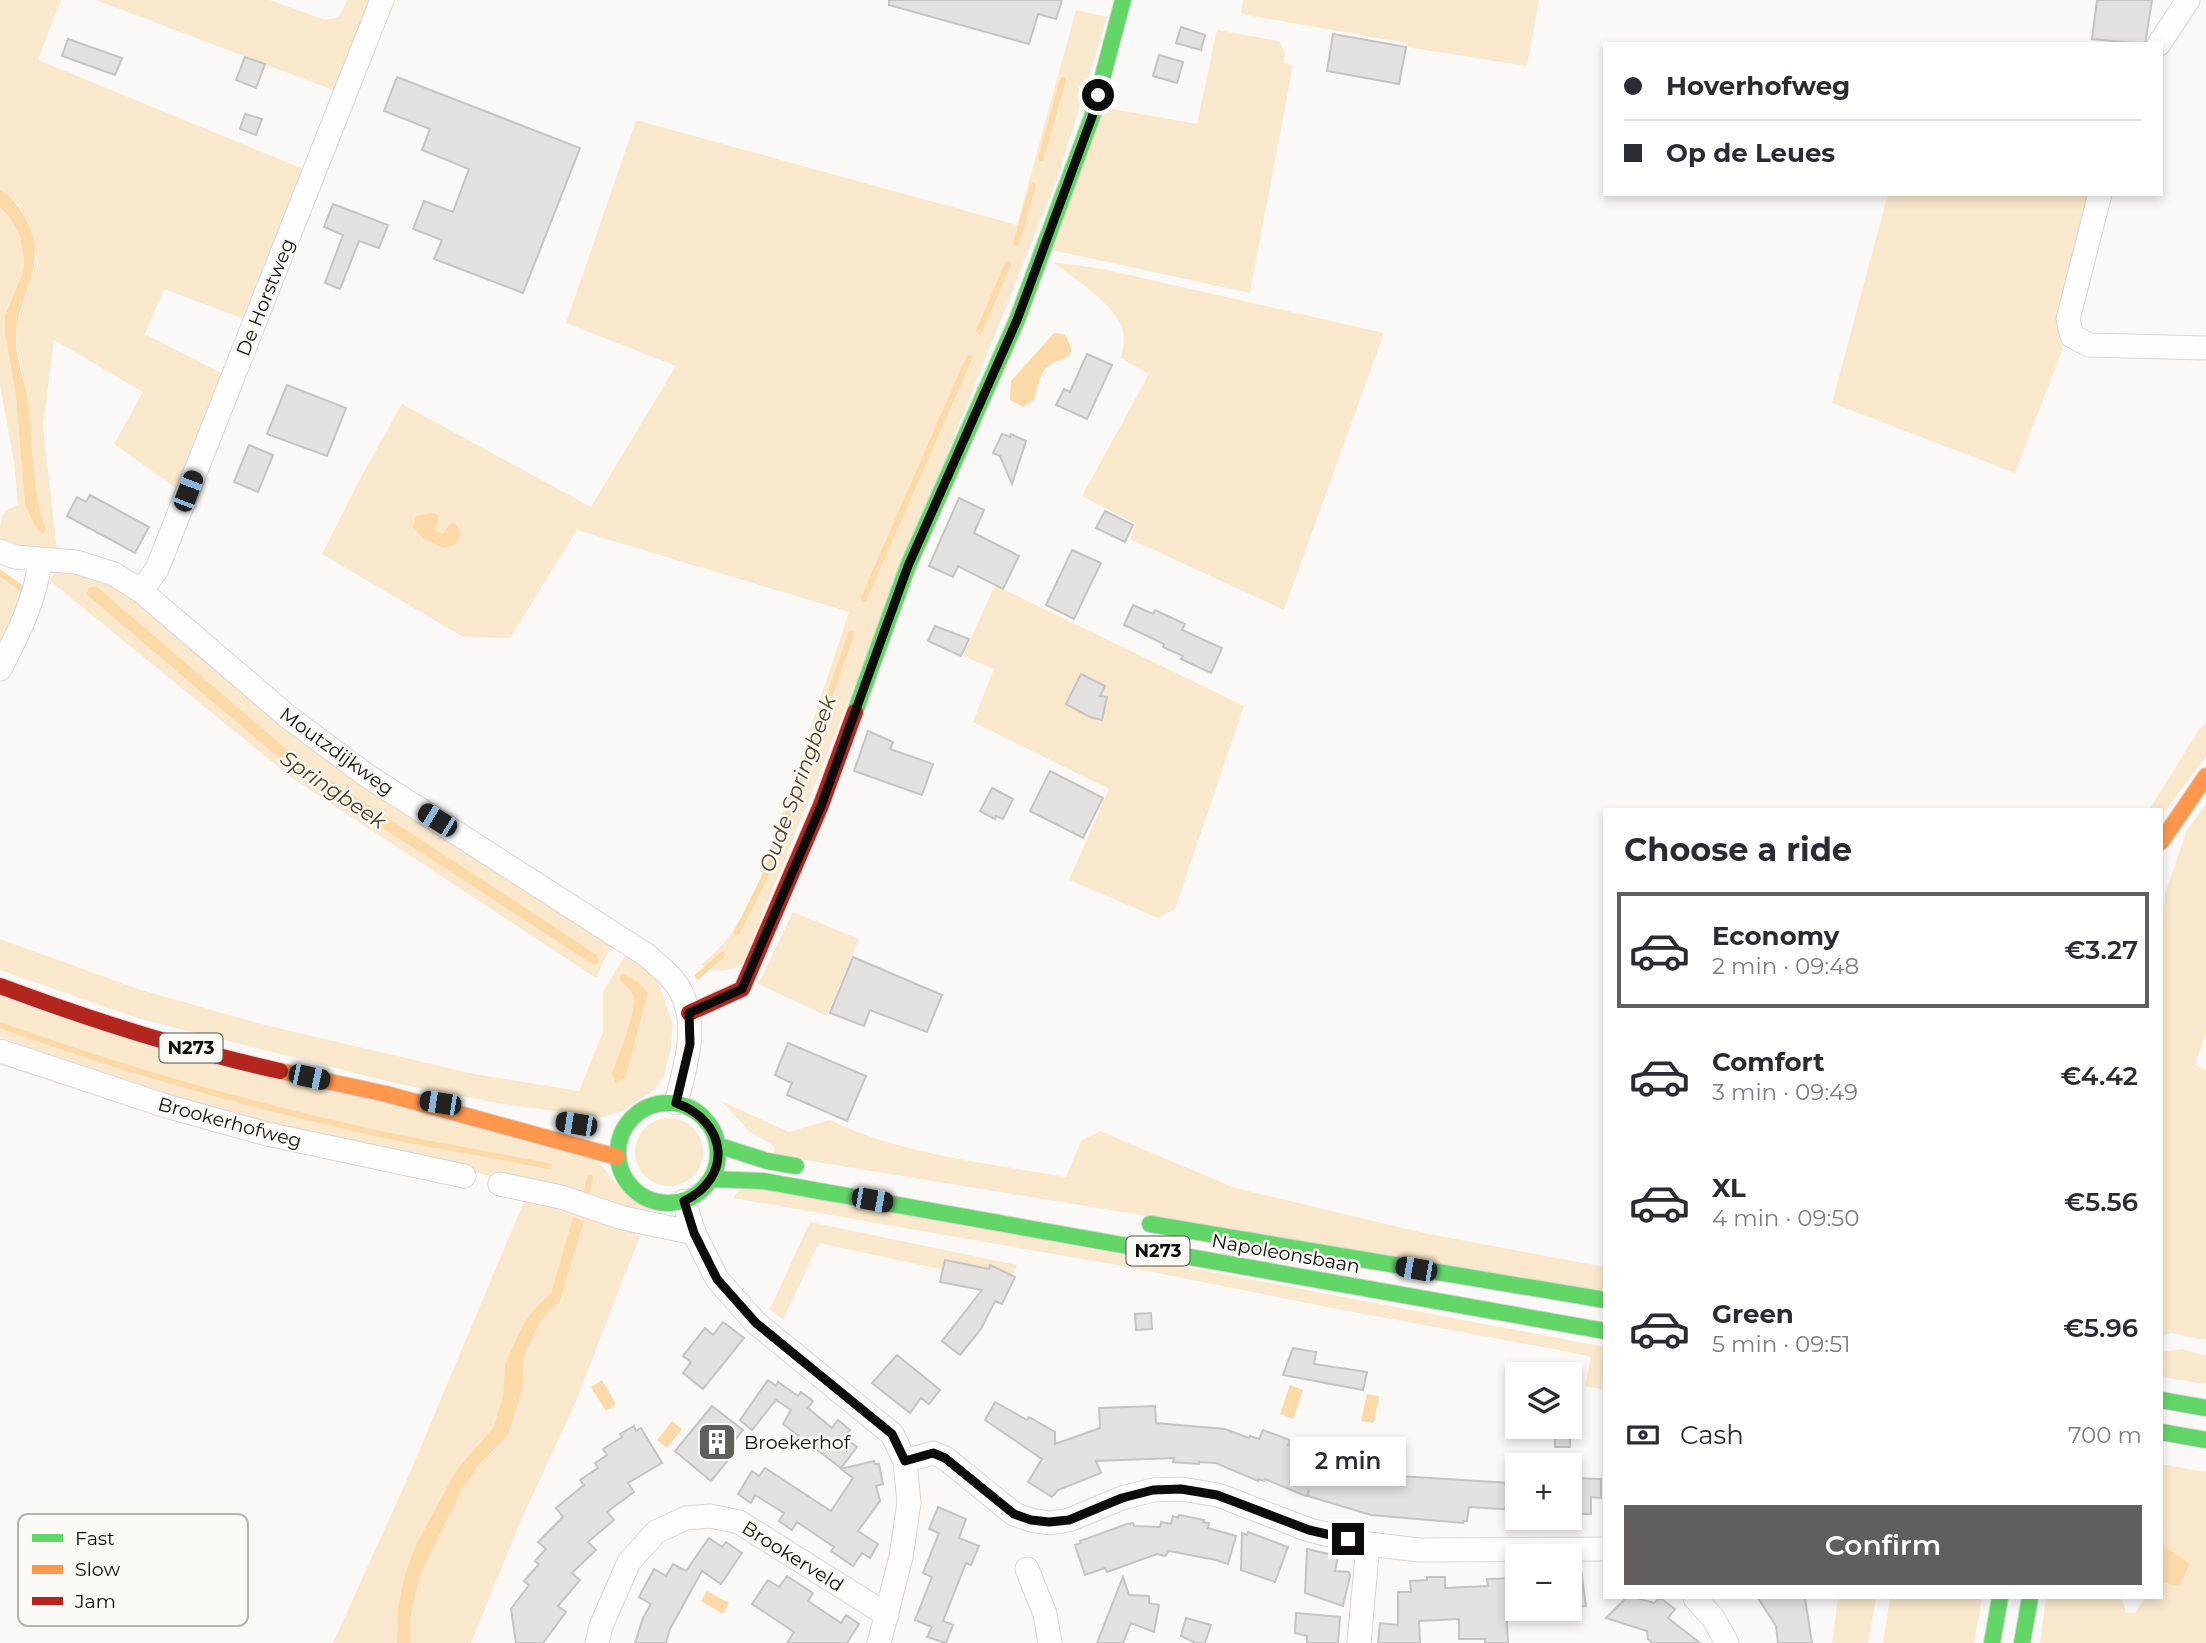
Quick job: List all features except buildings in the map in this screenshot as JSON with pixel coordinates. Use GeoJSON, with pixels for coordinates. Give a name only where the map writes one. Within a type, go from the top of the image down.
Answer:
{"type":"FeatureCollection","features":[{"type":"Feature","properties":{"kind":"main road"},"geometry":{"type":"LineString","coordinates":[[689,1013],[742,989],[821,806],[908,566],[1026,297],[1092,117],[1123,0]]}},
{"type":"Feature","properties":{"kind":"main road"},"geometry":{"type":"LineString","coordinates":[[2163,839],[2206,776]]}},
{"type":"Feature","properties":{"kind":"main road"},"geometry":{"type":"LineString","coordinates":[[2165,859],[2180,813]]}},
{"type":"Feature","properties":{"kind":"main road","name":"N273"},"geometry":{"type":"LineString","coordinates":[[0,986],[64,1010],[232,1060],[386,1094],[617,1157]]}},
{"type":"Feature","properties":{"kind":"main road","name":"N273"},"geometry":{"type":"LineString","coordinates":[[386,1094],[522,1115]]}},
{"type":"Feature","properties":{"kind":"main road"},"geometry":{"type":"LineString","coordinates":[[676,1103],[691,1108],[704,1118],[713,1130],[717,1145],[716,1168],[711,1179],[695,1196],[684,1201],[661,1203],[640,1195],[628,1185],[617,1157],[617,1128],[646,1107],[676,1103]]}},
{"type":"Feature","properties":{"kind":"main road"},"geometry":{"type":"LineString","coordinates":[[717,1145],[767,1161],[808,1168]]}},
{"type":"Feature","properties":{"kind":"main road","name":"Napoleonsbaan"},"geometry":{"type":"LineString","coordinates":[[711,1179],[763,1181],[1603,1331]]}},
{"type":"Feature","properties":{"kind":"main road","name":"Napoleonsbaan"},"geometry":{"type":"LineString","coordinates":[[1138,1222],[1603,1300]]}},
{"type":"Feature","properties":{"kind":"main road"},"geometry":{"type":"LineString","coordinates":[[2163,1400],[2206,1408]]}},
{"type":"Feature","properties":{"kind":"main road"},"geometry":{"type":"LineString","coordinates":[[2163,1432],[2206,1440]]}},
{"type":"Feature","properties":{"kind":"main road"},"geometry":{"type":"LineString","coordinates":[[1992,1643],[2000,1599]]}},
{"type":"Feature","properties":{"kind":"main road"},"geometry":{"type":"LineString","coordinates":[[2022,1643],[2030,1599]]}},
{"type":"Feature","properties":{"kind":"street","name":"De Horstweg"},"geometry":{"type":"LineString","coordinates":[[141,591],[157,569],[382,0]]}},
{"type":"Feature","properties":{"kind":"street"},"geometry":{"type":"LineString","coordinates":[[2160,42],[2188,0]]}},
{"type":"Feature","properties":{"kind":"street"},"geometry":{"type":"LineString","coordinates":[[2099,196],[2068,320],[2071,336],[2088,345],[2206,348]]}},
{"type":"Feature","properties":{"kind":"street","name":"Moutzdijkweg"},"geometry":{"type":"LineString","coordinates":[[0,551],[15,556],[76,562],[94,567],[114,574],[141,591],[287,716],[366,775],[648,956],[681,989],[689,1013]]}},
{"type":"Feature","properties":{"kind":"street"},"geometry":{"type":"LineString","coordinates":[[0,669],[38,585],[40,560]]}},
{"type":"Feature","properties":{"kind":"street"},"geometry":{"type":"LineString","coordinates":[[676,1103],[690,1044],[689,1013]]}},
{"type":"Feature","properties":{"kind":"street","name":"Brookerhofweg"},"geometry":{"type":"LineString","coordinates":[[0,1051],[166,1106],[267,1134],[464,1176]]}},
{"type":"Feature","properties":{"kind":"street"},"geometry":{"type":"LineString","coordinates":[[500,1184],[561,1197],[623,1218],[694,1233]]}},
{"type":"Feature","properties":{"kind":"street"},"geometry":{"type":"LineString","coordinates":[[684,1201],[694,1233],[717,1279],[756,1323],[892,1434],[905,1461],[909,1503],[901,1557],[878,1643]]}},
{"type":"Feature","properties":{"kind":"street"},"geometry":{"type":"LineString","coordinates":[[905,1461],[933,1453],[945,1458],[1014,1514],[1031,1520],[1069,1520],[1122,1498],[1153,1490],[1181,1489],[1217,1495],[1309,1530],[1368,1544],[1419,1550],[1603,1549]]}},
{"type":"Feature","properties":{"kind":"street","name":"Brookerveld"},"geometry":{"type":"LineString","coordinates":[[597,1643],[601,1626],[629,1562],[656,1532],[685,1518],[710,1516],[739,1522],[887,1615]]}},
{"type":"Feature","properties":{"kind":"street"},"geometry":{"type":"LineString","coordinates":[[1359,1643],[1368,1544]]}},
{"type":"Feature","properties":{"kind":"street"},"geometry":{"type":"LineString","coordinates":[[1027,1569],[1045,1614],[1050,1643]]}},
{"type":"Feature","properties":{"kind":"street"},"geometry":{"type":"LineString","coordinates":[[1696,1599],[1713,1618],[1727,1643]]}},
{"type":"Feature","properties":{"kind":"shaded area"},"geometry":{"type":"Polygon","coordinates":[[[0,0],[61,0],[38,60],[306,170],[247,320],[164,289],[145,334],[223,374],[179,490],[114,444],[143,392],[54,340],[43,425],[57,550],[22,547],[0,539],[2,516],[18,505],[14,462],[0,385],[0,207],[20,236],[24,261],[23,272],[5,314],[5,334],[16,397],[25,504],[45,529],[34,489],[29,406],[16,342],[17,324],[37,259],[20,206],[0,189],[0,0]]]}},
{"type":"Feature","properties":{"kind":"shaded area"},"geometry":{"type":"Polygon","coordinates":[[[96,0],[270,0],[325,20],[339,17],[347,0],[374,0],[338,92],[96,0]]]}},
{"type":"Feature","properties":{"kind":"shaded area"},"geometry":{"type":"Polygon","coordinates":[[[1243,0],[1539,0],[1527,66],[1406,47],[1406,43],[1241,14],[1243,0]]]}},
{"type":"Feature","properties":{"kind":"shaded area"},"geometry":{"type":"Polygon","coordinates":[[[1076,10],[1107,17],[1058,177],[743,964],[722,970],[701,965],[734,929],[758,886],[849,612],[577,530],[510,638],[463,637],[322,554],[402,404],[591,507],[676,366],[566,323],[636,120],[1017,225],[1076,10]]]}},
{"type":"Feature","properties":{"kind":"shaded area"},"geometry":{"type":"Polygon","coordinates":[[[1217,30],[1279,41],[1285,53],[1284,63],[1293,65],[1250,293],[1052,250],[1101,107],[1197,124],[1217,30]]]}},
{"type":"Feature","properties":{"kind":"shaded area"},"geometry":{"type":"Polygon","coordinates":[[[1887,196],[2092,196],[2066,340],[2015,473],[1832,403],[1887,196]]]}},
{"type":"Feature","properties":{"kind":"shaded area"},"geometry":{"type":"Polygon","coordinates":[[[1053,262],[1103,269],[1384,333],[1284,610],[1130,539],[1136,524],[1082,496],[1149,374],[1121,358],[1123,329],[1116,316],[1091,291],[1053,262]]]}},
{"type":"Feature","properties":{"kind":"shaded area"},"geometry":{"type":"Polygon","coordinates":[[[74,570],[108,580],[136,599],[306,744],[611,946],[596,978],[292,778],[49,580],[56,571],[74,570]],[[96,586],[89,588],[87,594],[131,631],[298,759],[96,586]]]}},
{"type":"Feature","properties":{"kind":"shaded area"},"geometry":{"type":"Polygon","coordinates":[[[0,571],[25,589],[0,652],[0,571]]]}},
{"type":"Feature","properties":{"kind":"shaded area"},"geometry":{"type":"Polygon","coordinates":[[[995,585],[1244,706],[1175,909],[1158,918],[1069,880],[1109,789],[973,722],[994,669],[963,656],[995,585]]]}},
{"type":"Feature","properties":{"kind":"shaded area"},"geometry":{"type":"Polygon","coordinates":[[[2206,723],[2206,757],[2163,814],[2163,808],[2150,808],[2200,728],[2206,723]]]}},
{"type":"Feature","properties":{"kind":"shaded area"},"geometry":{"type":"Polygon","coordinates":[[[2206,804],[2206,1033],[2195,1065],[2206,1070],[2206,1340],[2171,1333],[2163,1336],[2163,911],[2166,891],[2187,830],[2206,804]]]}},
{"type":"Feature","properties":{"kind":"shaded area"},"geometry":{"type":"Polygon","coordinates":[[[793,912],[859,939],[827,1016],[758,984],[793,912]]]}},
{"type":"Feature","properties":{"kind":"shaded area"},"geometry":{"type":"Polygon","coordinates":[[[0,939],[141,990],[265,1025],[474,1074],[579,1091],[603,1032],[603,992],[624,957],[632,956],[646,965],[658,981],[673,1025],[671,1047],[664,1076],[654,1090],[622,1111],[603,1117],[508,1105],[399,1084],[137,1018],[0,970],[0,939]]]}},
{"type":"Feature","properties":{"kind":"shaded area"},"geometry":{"type":"Polygon","coordinates":[[[0,992],[598,1160],[627,1193],[662,1219],[625,1212],[613,1203],[331,1141],[134,1087],[0,1037],[0,992]]]}},
{"type":"Feature","properties":{"kind":"shaded area"},"geometry":{"type":"Polygon","coordinates":[[[721,1101],[789,1132],[830,1120],[886,1142],[916,1150],[1066,1177],[1081,1141],[1100,1131],[1235,1188],[1424,1233],[1603,1267],[1603,1291],[774,1155],[774,1146],[750,1132],[721,1101]]]}},
{"type":"Feature","properties":{"kind":"shaded area"},"geometry":{"type":"Polygon","coordinates":[[[669,1118],[682,1121],[693,1128],[700,1139],[703,1152],[700,1165],[693,1176],[682,1183],[669,1186],[656,1183],[645,1176],[638,1165],[635,1152],[638,1139],[645,1128],[656,1121],[669,1118]]]}},
{"type":"Feature","properties":{"kind":"shaded area"},"geometry":{"type":"Polygon","coordinates":[[[745,1183],[1603,1347],[1603,1390],[1585,1386],[1591,1357],[1564,1351],[1128,1267],[733,1198],[745,1183]]]}},
{"type":"Feature","properties":{"kind":"shaded area"},"geometry":{"type":"Polygon","coordinates":[[[525,1199],[608,1219],[640,1236],[574,1406],[521,1520],[471,1643],[410,1643],[410,1620],[420,1575],[461,1491],[479,1465],[498,1447],[524,1383],[525,1353],[541,1320],[560,1301],[584,1221],[573,1217],[551,1293],[537,1306],[505,1364],[503,1397],[493,1428],[457,1469],[405,1574],[398,1608],[397,1643],[333,1643],[406,1482],[525,1199]]]}},
{"type":"Feature","properties":{"kind":"shaded area"},"geometry":{"type":"Polygon","coordinates":[[[810,1222],[1017,1265],[1009,1284],[819,1243],[783,1320],[770,1309],[810,1222]]]}},
{"type":"Feature","properties":{"kind":"shaded area"},"geometry":{"type":"Polygon","coordinates":[[[2182,1349],[2206,1356],[2206,1384],[2163,1377],[2163,1352],[2182,1349]]]}},
{"type":"Feature","properties":{"kind":"shaded area"},"geometry":{"type":"Polygon","coordinates":[[[2163,1464],[2206,1472],[2206,1643],[2040,1643],[2046,1599],[2122,1599],[2126,1613],[2135,1613],[2144,1599],[2163,1599],[2163,1582],[2179,1585],[2163,1549],[2163,1464]]]}},
{"type":"Feature","properties":{"kind":"shaded area"},"geometry":{"type":"Polygon","coordinates":[[[1838,1599],[1876,1599],[1868,1643],[1832,1643],[1838,1599]]]}},
{"type":"Feature","properties":{"kind":"shaded area"},"geometry":{"type":"Polygon","coordinates":[[[1890,1599],[1982,1599],[1974,1643],[1883,1643],[1890,1599]]]}},
{"type":"Feature","properties":{"kind":"water"},"geometry":{"type":"Polygon","coordinates":[[[0,189],[20,210],[34,242],[33,271],[20,310],[16,340],[29,408],[35,485],[46,530],[42,534],[35,526],[25,504],[16,397],[5,334],[5,315],[23,272],[24,261],[20,236],[0,207],[0,189]]]}},
{"type":"Feature","properties":{"kind":"water"},"geometry":{"type":"Polygon","coordinates":[[[1054,333],[1064,334],[1071,349],[1070,354],[1046,368],[1034,400],[1023,407],[1010,400],[1011,381],[1054,333]]]}},
{"type":"Feature","properties":{"kind":"water"},"geometry":{"type":"Polygon","coordinates":[[[432,513],[439,515],[436,531],[443,534],[450,524],[455,523],[461,534],[455,545],[444,548],[424,539],[413,527],[416,516],[432,513]]]}},
{"type":"Feature","properties":{"kind":"water"},"geometry":{"type":"Polygon","coordinates":[[[96,586],[298,759],[597,955],[599,963],[594,965],[292,769],[86,594],[89,588],[96,586]]]}},
{"type":"Feature","properties":{"kind":"water"},"geometry":{"type":"Polygon","coordinates":[[[623,974],[638,982],[648,993],[625,1078],[616,1083],[612,1074],[634,1004],[632,992],[620,980],[623,974]]]}},
{"type":"Feature","properties":{"kind":"water"},"geometry":{"type":"Polygon","coordinates":[[[573,1217],[584,1221],[560,1301],[541,1320],[525,1353],[524,1383],[508,1435],[479,1465],[461,1491],[420,1575],[410,1620],[410,1643],[397,1643],[398,1608],[405,1574],[416,1545],[457,1469],[493,1428],[503,1397],[505,1364],[524,1323],[551,1293],[573,1217]]]}},
{"type":"Feature","properties":{"kind":"water"},"geometry":{"type":"Polygon","coordinates":[[[602,1380],[616,1404],[606,1411],[591,1387],[602,1380]]]}},
{"type":"Feature","properties":{"kind":"water"},"geometry":{"type":"Polygon","coordinates":[[[1290,1385],[1303,1390],[1293,1419],[1280,1414],[1290,1385]]]}},
{"type":"Feature","properties":{"kind":"water"},"geometry":{"type":"Polygon","coordinates":[[[1367,1394],[1379,1396],[1374,1423],[1361,1421],[1367,1394]]]}},
{"type":"Feature","properties":{"kind":"water"},"geometry":{"type":"Polygon","coordinates":[[[672,1421],[682,1429],[667,1448],[657,1440],[672,1421]]]}},
{"type":"Feature","properties":{"kind":"water"},"geometry":{"type":"Polygon","coordinates":[[[2163,1546],[2190,1564],[2179,1586],[2163,1582],[2163,1546]]]}},
{"type":"Feature","properties":{"kind":"water"},"geometry":{"type":"Polygon","coordinates":[[[707,1591],[729,1603],[723,1614],[701,1601],[707,1591]]]}},
{"type":"Feature","properties":{"kind":"waterway","name":"Oude Springbeek"},"geometry":{"type":"LineString","coordinates":[[1041,158],[1063,80]]}},
{"type":"Feature","properties":{"kind":"waterway","name":"Oude Springbeek"},"geometry":{"type":"LineString","coordinates":[[1016,243],[1033,186]]}},
{"type":"Feature","properties":{"kind":"waterway","name":"Oude Springbeek"},"geometry":{"type":"LineString","coordinates":[[979,331],[1008,264]]}},
{"type":"Feature","properties":{"kind":"waterway","name":"Oude Springbeek"},"geometry":{"type":"LineString","coordinates":[[864,598],[969,358]]}},
{"type":"Feature","properties":{"kind":"waterway"},"geometry":{"type":"LineString","coordinates":[[0,573],[20,587]]}},
{"type":"Feature","properties":{"kind":"waterway","name":"Oude Springbeek"},"geometry":{"type":"LineString","coordinates":[[737,932],[770,866],[851,634]]}},
{"type":"Feature","properties":{"kind":"waterway","name":"Oude Springbeek"},"geometry":{"type":"LineString","coordinates":[[698,976],[722,955]]}},
{"type":"Feature","properties":{"kind":"waterway"},"geometry":{"type":"LineString","coordinates":[[0,1025],[138,1071],[277,1110],[393,1137],[548,1166]]}},
{"type":"Feature","properties":{"kind":"waterway","name":"Springbeek"},"geometry":{"type":"LineString","coordinates":[[587,1191],[590,1178]]}},
{"type":"Feature","properties":{"kind":"traffic: fast"},"geometry":{"type":"LineString","coordinates":[[855,712],[908,566],[1017,320],[1092,117],[1123,0]]}},
{"type":"Feature","properties":{"kind":"traffic: fast"},"geometry":{"type":"LineString","coordinates":[[668,1103],[696,1111],[710,1125],[718,1153],[710,1181],[696,1195],[668,1203],[640,1195],[626,1181],[618,1153],[626,1125],[640,1111],[668,1103]]}},
{"type":"Feature","properties":{"kind":"traffic: fast"},"geometry":{"type":"LineString","coordinates":[[717,1145],[767,1161],[796,1166]]}},
{"type":"Feature","properties":{"kind":"traffic: fast"},"geometry":{"type":"LineString","coordinates":[[711,1179],[763,1181],[1603,1331]]}},
{"type":"Feature","properties":{"kind":"traffic: fast"},"geometry":{"type":"LineString","coordinates":[[1150,1224],[1603,1300]]}},
{"type":"Feature","properties":{"kind":"traffic: fast"},"geometry":{"type":"LineString","coordinates":[[2163,1400],[2206,1408]]}},
{"type":"Feature","properties":{"kind":"traffic: fast"},"geometry":{"type":"LineString","coordinates":[[2163,1432],[2206,1440]]}},
{"type":"Feature","properties":{"kind":"traffic: fast"},"geometry":{"type":"LineString","coordinates":[[1992,1643],[2000,1599]]}},
{"type":"Feature","properties":{"kind":"traffic: fast"},"geometry":{"type":"LineString","coordinates":[[2022,1643],[2030,1599]]}},
{"type":"Feature","properties":{"kind":"traffic: slow"},"geometry":{"type":"LineString","coordinates":[[2163,839],[2206,776]]}},
{"type":"Feature","properties":{"kind":"traffic: slow"},"geometry":{"type":"LineString","coordinates":[[280,1071],[386,1094],[617,1157]]}},
{"type":"Feature","properties":{"kind":"traffic: jam"},"geometry":{"type":"LineString","coordinates":[[689,1013],[742,989],[821,805],[855,712]]}},
{"type":"Feature","properties":{"kind":"traffic: jam"},"geometry":{"type":"LineString","coordinates":[[0,986],[138,1033],[280,1071]]}},
{"type":"Feature","properties":{"kind":"place","name":"Broekerhof"},"geometry":{"type":"Point","coordinates":[717,1442]}},
{"type":"Feature","properties":{"kind":"route"},"geometry":{"type":"LineString","coordinates":[[1098,95],[1017,320],[908,566],[821,806],[742,989],[689,1013],[690,1044],[676,1103],[691,1108],[704,1118],[713,1130],[718,1157],[711,1179],[695,1196],[684,1201],[694,1233],[717,1279],[756,1323],[892,1434],[905,1461],[933,1453],[945,1458],[1014,1514],[1031,1520],[1069,1520],[1122,1498],[1153,1490],[1181,1489],[1217,1495],[1309,1530],[1348,1539]]}}]}
